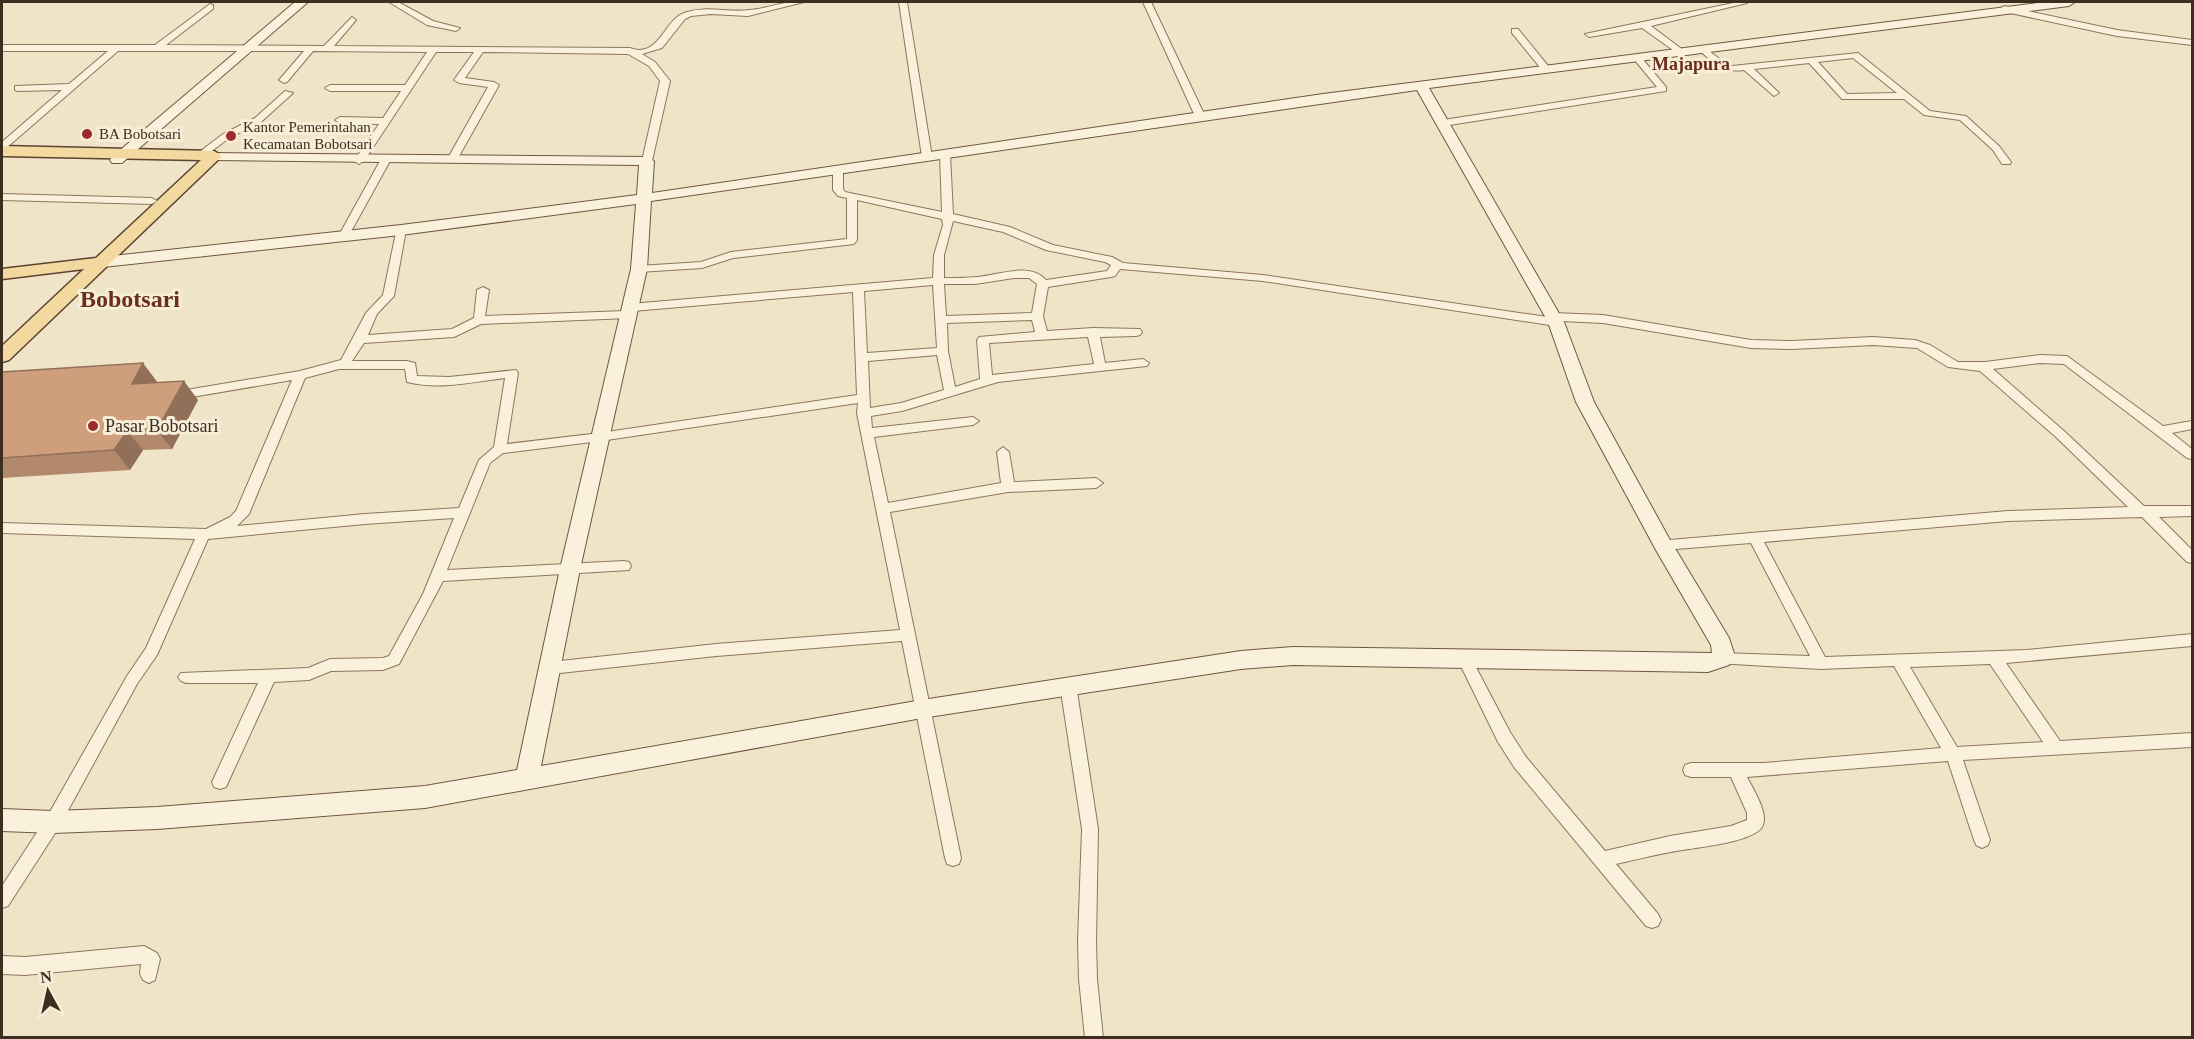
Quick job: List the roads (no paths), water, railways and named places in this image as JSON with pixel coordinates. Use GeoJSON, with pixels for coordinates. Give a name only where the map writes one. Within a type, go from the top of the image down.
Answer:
{"type":"FeatureCollection","features":[{"type":"Feature","properties":{"kind":"main road"},"geometry":{"type":"LineString","coordinates":[[2,151],[121,157]]}},
{"type":"Feature","properties":{"kind":"main road"},"geometry":{"type":"LineString","coordinates":[[2,158],[205,158]]}},
{"type":"Feature","properties":{"kind":"main road"},"geometry":{"type":"LineString","coordinates":[[2,341],[152,201],[205,158]]}},
{"type":"Feature","properties":{"kind":"main road"},"geometry":{"type":"LineString","coordinates":[[2,356],[103,262],[205,158]]}},
{"type":"Feature","properties":{"kind":"main road"},"geometry":{"type":"LineString","coordinates":[[2,274],[103,262]]}},
{"type":"Feature","properties":{"kind":"street"},"geometry":{"type":"LineString","coordinates":[[121,157],[302,2]]}},
{"type":"Feature","properties":{"kind":"street"},"geometry":{"type":"LineString","coordinates":[[393,2],[430,23],[456,28]]}},
{"type":"Feature","properties":{"kind":"street"},"geometry":{"type":"LineString","coordinates":[[2,48],[614,50],[637,53],[659,46],[682,17],[689,14],[711,10],[748,13],[800,2]]}},
{"type":"Feature","properties":{"kind":"street"},"geometry":{"type":"LineString","coordinates":[[903,2],[927,157]]}},
{"type":"Feature","properties":{"kind":"street"},"geometry":{"type":"LineString","coordinates":[[1147,2],[1200,116]]}},
{"type":"Feature","properties":{"kind":"street"},"geometry":{"type":"LineString","coordinates":[[103,262],[343,237],[645,198],[1421,85],[2069,2]]}},
{"type":"Feature","properties":{"kind":"street"},"geometry":{"type":"LineString","coordinates":[[1589,34],[1644,26],[1743,3]]}},
{"type":"Feature","properties":{"kind":"street"},"geometry":{"type":"LineString","coordinates":[[157,48],[210,7]]}},
{"type":"Feature","properties":{"kind":"street"},"geometry":{"type":"LineString","coordinates":[[2004,9],[2117,33],[2193,43]]}},
{"type":"Feature","properties":{"kind":"street"},"geometry":{"type":"LineString","coordinates":[[327,48],[352,20]]}},
{"type":"Feature","properties":{"kind":"street"},"geometry":{"type":"LineString","coordinates":[[1644,26],[1680,52]]}},
{"type":"Feature","properties":{"kind":"street"},"geometry":{"type":"LineString","coordinates":[[1515,31],[1546,69]]}},
{"type":"Feature","properties":{"kind":"street"},"geometry":{"type":"LineString","coordinates":[[2,147],[116,48]]}},
{"type":"Feature","properties":{"kind":"street"},"geometry":{"type":"LineString","coordinates":[[284,80],[310,48]]}},
{"type":"Feature","properties":{"kind":"street"},"geometry":{"type":"LineString","coordinates":[[1703,49],[1724,67],[1748,68],[1856,56],[1926,113],[1963,118],[1996,148],[2006,162]]}},
{"type":"Feature","properties":{"kind":"street"},"geometry":{"type":"LineString","coordinates":[[360,159],[406,88],[434,50]]}},
{"type":"Feature","properties":{"kind":"street"},"geometry":{"type":"LineString","coordinates":[[453,158],[494,85],[459,80],[480,50]]}},
{"type":"Feature","properties":{"kind":"street"},"geometry":{"type":"LineString","coordinates":[[527,778],[570,569],[639,269],[647,163],[665,81],[652,64],[637,53]]}},
{"type":"Feature","properties":{"kind":"street"},"geometry":{"type":"LineString","coordinates":[[1443,123],[1663,88],[1637,58]]}},
{"type":"Feature","properties":{"kind":"street"},"geometry":{"type":"LineString","coordinates":[[1812,61],[1845,97],[1906,96]]}},
{"type":"Feature","properties":{"kind":"street"},"geometry":{"type":"LineString","coordinates":[[1748,68],[1774,93]]}},
{"type":"Feature","properties":{"kind":"street"},"geometry":{"type":"LineString","coordinates":[[1421,85],[1555,319],[1585,402],[1721,645],[1723,653],[1721,659]]}},
{"type":"Feature","properties":{"kind":"street"},"geometry":{"type":"LineString","coordinates":[[18,88],[71,87]]}},
{"type":"Feature","properties":{"kind":"street"},"geometry":{"type":"LineString","coordinates":[[330,88],[406,88]]}},
{"type":"Feature","properties":{"kind":"street"},"geometry":{"type":"LineString","coordinates":[[205,158],[226,136],[258,120],[288,93]]}},
{"type":"Feature","properties":{"kind":"street"},"geometry":{"type":"LineString","coordinates":[[340,120],[385,121]]}},
{"type":"Feature","properties":{"kind":"street"},"geometry":{"type":"LineString","coordinates":[[945,154],[947,229],[939,255],[938,281],[942,351],[950,392]]}},
{"type":"Feature","properties":{"kind":"street"},"geometry":{"type":"LineString","coordinates":[[205,158],[453,158],[647,163]]}},
{"type":"Feature","properties":{"kind":"street"},"geometry":{"type":"LineString","coordinates":[[360,159],[647,163]]}},
{"type":"Feature","properties":{"kind":"street"},"geometry":{"type":"LineString","coordinates":[[343,237],[385,161]]}},
{"type":"Feature","properties":{"kind":"street"},"geometry":{"type":"LineString","coordinates":[[838,170],[838,190],[852,197],[1006,229],[1050,248],[1108,259],[1117,265],[1263,278],[1555,319],[1593,317],[1752,344],[1793,344],[1865,339],[1916,344],[1948,364],[1983,367],[2067,360],[2193,455]]}},
{"type":"Feature","properties":{"kind":"street"},"geometry":{"type":"LineString","coordinates":[[2,197],[152,201]]}},
{"type":"Feature","properties":{"kind":"street"},"geometry":{"type":"LineString","coordinates":[[639,269],[702,265],[731,255],[850,242],[852,240],[852,197]]}},
{"type":"Feature","properties":{"kind":"street"},"geometry":{"type":"LineString","coordinates":[[340,365],[350,357],[372,314],[388,296],[400,230]]}},
{"type":"Feature","properties":{"kind":"street"},"geometry":{"type":"LineString","coordinates":[[1043,284],[1111,274],[1117,265]]}},
{"type":"Feature","properties":{"kind":"street"},"geometry":{"type":"LineString","coordinates":[[360,339],[454,333],[479,320],[630,311],[858,286],[983,280],[1026,275],[1040,279],[1043,284],[1037,316],[1042,335]]}},
{"type":"Feature","properties":{"kind":"street"},"geometry":{"type":"LineString","coordinates":[[858,286],[863,413],[906,635],[953,858]]}},
{"type":"Feature","properties":{"kind":"street"},"geometry":{"type":"LineString","coordinates":[[479,320],[483,290]]}},
{"type":"Feature","properties":{"kind":"street"},"geometry":{"type":"LineString","coordinates":[[941,320],[1037,316]]}},
{"type":"Feature","properties":{"kind":"street"},"geometry":{"type":"LineString","coordinates":[[1093,332],[1100,366]]}},
{"type":"Feature","properties":{"kind":"street"},"geometry":{"type":"LineString","coordinates":[[986,380],[983,340],[1093,332],[1136,332]]}},
{"type":"Feature","properties":{"kind":"street"},"geometry":{"type":"LineString","coordinates":[[860,358],[942,351]]}},
{"type":"Feature","properties":{"kind":"street"},"geometry":{"type":"LineString","coordinates":[[863,413],[902,407],[986,380],[1143,363]]}},
{"type":"Feature","properties":{"kind":"street"},"geometry":{"type":"LineString","coordinates":[[186,394],[300,375],[340,365],[407,365],[411,366],[411,379],[415,380],[449,381],[512,373],[500,449]]}},
{"type":"Feature","properties":{"kind":"street"},"geometry":{"type":"LineString","coordinates":[[1983,367],[2060,434],[2193,558]]}},
{"type":"Feature","properties":{"kind":"street"},"geometry":{"type":"LineString","coordinates":[[2,900],[53,822],[132,681],[152,651],[201,541],[206,534],[235,521],[242,514],[300,375]]}},
{"type":"Feature","properties":{"kind":"street"},"geometry":{"type":"LineString","coordinates":[[186,677],[309,674],[337,664],[391,662],[397,656],[416,621],[485,460],[500,449],[600,437],[862,398]]}},
{"type":"Feature","properties":{"kind":"street"},"geometry":{"type":"LineString","coordinates":[[867,433],[973,421]]}},
{"type":"Feature","properties":{"kind":"street"},"geometry":{"type":"LineString","coordinates":[[2162,431],[2193,425]]}},
{"type":"Feature","properties":{"kind":"street"},"geometry":{"type":"LineString","coordinates":[[1003,453],[1008,487]]}},
{"type":"Feature","properties":{"kind":"street"},"geometry":{"type":"LineString","coordinates":[[881,510],[1008,487],[1096,483]]}},
{"type":"Feature","properties":{"kind":"street"},"geometry":{"type":"LineString","coordinates":[[1663,545],[2008,516],[2193,511]]}},
{"type":"Feature","properties":{"kind":"street"},"geometry":{"type":"LineString","coordinates":[[2,528],[206,534],[365,519],[462,513]]}},
{"type":"Feature","properties":{"kind":"street"},"geometry":{"type":"LineString","coordinates":[[1755,537],[1821,663]]}},
{"type":"Feature","properties":{"kind":"street"},"geometry":{"type":"LineString","coordinates":[[436,576],[624,566]]}},
{"type":"Feature","properties":{"kind":"street"},"geometry":{"type":"LineString","coordinates":[[551,668],[716,650],[906,635]]}},
{"type":"Feature","properties":{"kind":"street"},"geometry":{"type":"LineString","coordinates":[[2,820],[53,822],[157,818],[425,796],[472,790],[527,778],[1068,685],[1218,663],[1293,656],[1708,663],[1721,659],[1821,663],[1994,657],[2193,640]]}},
{"type":"Feature","properties":{"kind":"street"},"geometry":{"type":"LineString","coordinates":[[1994,657],[2057,749]]}},
{"type":"Feature","properties":{"kind":"street"},"geometry":{"type":"LineString","coordinates":[[1464,658],[1504,737],[1520,762],[1652,920]]}},
{"type":"Feature","properties":{"kind":"street"},"geometry":{"type":"LineString","coordinates":[[1899,661],[1953,754],[1982,840]]}},
{"type":"Feature","properties":{"kind":"street"},"geometry":{"type":"LineString","coordinates":[[220,783],[269,676]]}},
{"type":"Feature","properties":{"kind":"street"},"geometry":{"type":"LineString","coordinates":[[1068,685],[1091,836],[1087,950],[1094,1038]]}},
{"type":"Feature","properties":{"kind":"street"},"geometry":{"type":"LineString","coordinates":[[1691,770],[1764,770],[1953,754],[2193,740]]}},
{"type":"Feature","properties":{"kind":"street"},"geometry":{"type":"LineString","coordinates":[[1602,860],[1679,842],[1741,831],[1754,825],[1756,823],[1755,813],[1736,770]]}},
{"type":"Feature","properties":{"kind":"street"},"geometry":{"type":"LineString","coordinates":[[2,965],[25,966],[144,955],[152,959],[149,974]]}},
{"type":"Feature","properties":{"kind":"place","name":"BA Bobotsari"},"geometry":{"type":"Point","coordinates":[87,134]}},
{"type":"Feature","properties":{"kind":"place","name":"Kantor Pemerintahan Kecamatan Bobotsari"},"geometry":{"type":"Point","coordinates":[231,136]}},
{"type":"Feature","properties":{"kind":"place","name":"Pasar Bobotsari"},"geometry":{"type":"Point","coordinates":[93,426]}},
{"type":"Feature","properties":{"kind":"district","name":"Majapura"},"geometry":{"type":"Point","coordinates":[1691,64]}},
{"type":"Feature","properties":{"kind":"district","name":"Bobotsari"},"geometry":{"type":"Point","coordinates":[130,299]}}]}
